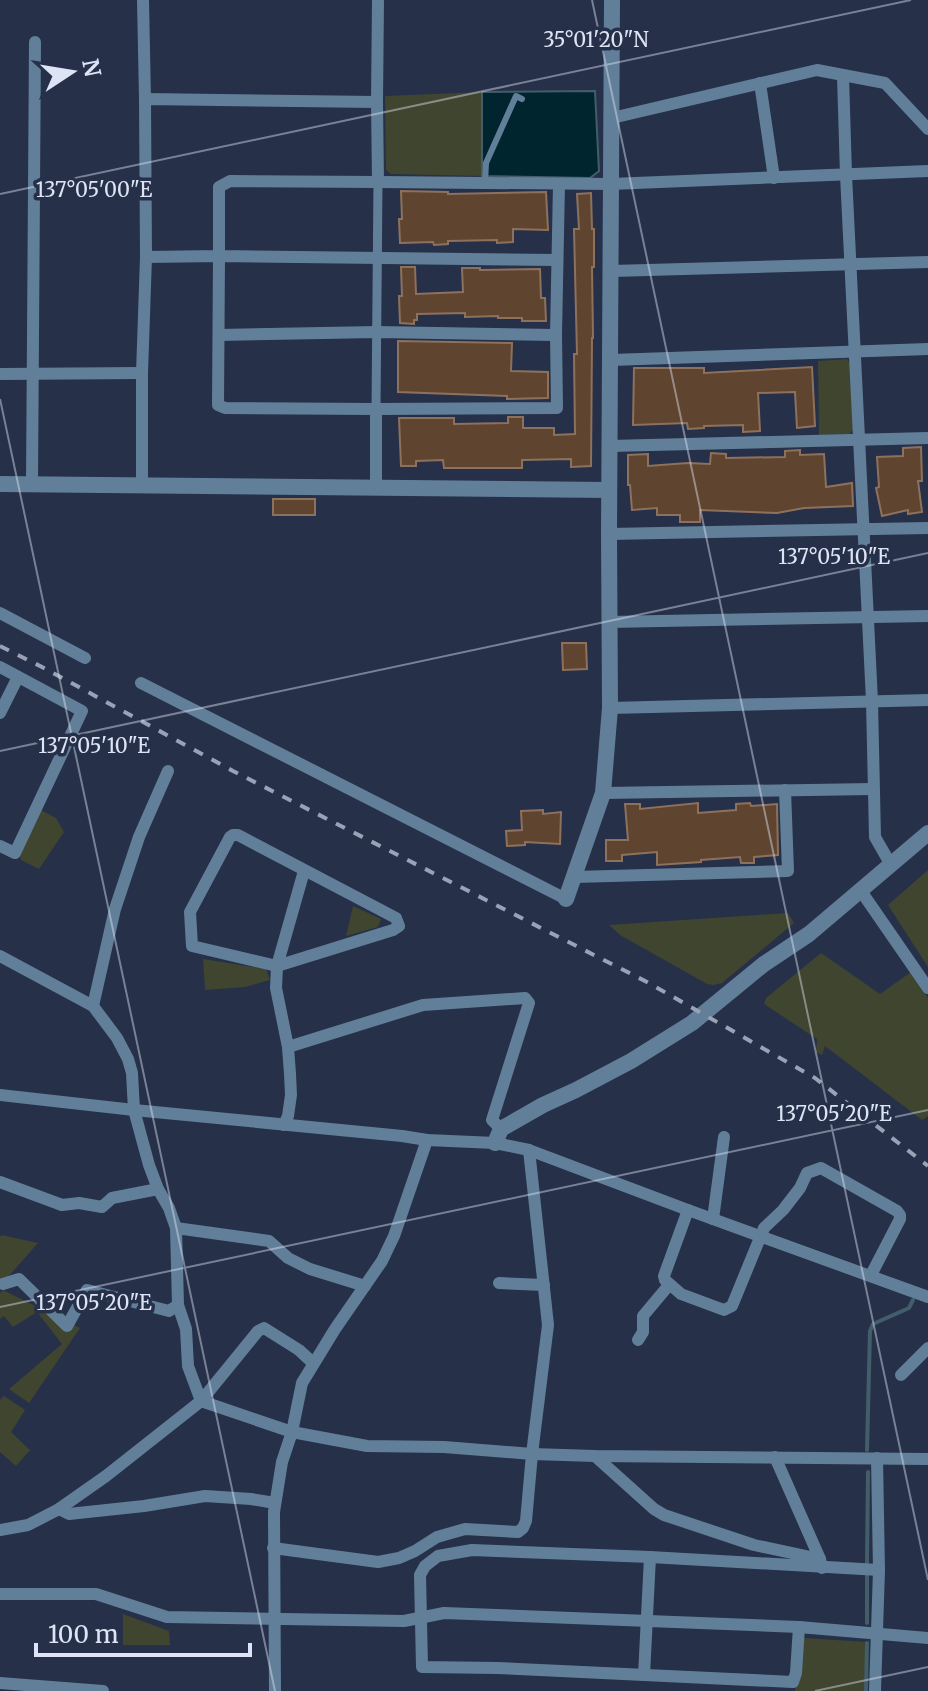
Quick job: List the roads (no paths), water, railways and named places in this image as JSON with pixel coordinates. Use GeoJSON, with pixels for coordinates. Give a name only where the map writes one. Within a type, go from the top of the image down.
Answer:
{"type":"FeatureCollection","features":[{"type":"Feature","properties":{"kind":"street"},"geometry":{"type":"LineString","coordinates":[[142,486],[146,257],[143,0]]}},
{"type":"Feature","properties":{"kind":"street"},"geometry":{"type":"LineString","coordinates":[[376,488],[378,0]]}},
{"type":"Feature","properties":{"kind":"street"},"geometry":{"type":"LineString","coordinates":[[141,683],[566,899],[603,793],[610,708],[612,0]]}},
{"type":"Feature","properties":{"kind":"street"},"geometry":{"type":"LineString","coordinates":[[32,483],[35,42]]}},
{"type":"Feature","properties":{"kind":"street"},"geometry":{"type":"LineString","coordinates":[[612,118],[817,70],[885,83],[928,129]]}},
{"type":"Feature","properties":{"kind":"street"},"geometry":{"type":"LineString","coordinates":[[843,76],[872,701],[875,837],[891,865]]}},
{"type":"Feature","properties":{"kind":"street"},"geometry":{"type":"LineString","coordinates":[[760,83],[774,178]]}},
{"type":"Feature","properties":{"kind":"street"},"geometry":{"type":"LineString","coordinates":[[145,99],[377,102]]}},
{"type":"Feature","properties":{"kind":"street"},"geometry":{"type":"LineString","coordinates":[[559,184],[557,408],[225,408],[218,405],[219,187],[230,181],[611,184],[928,171]]}},
{"type":"Feature","properties":{"kind":"street"},"geometry":{"type":"LineString","coordinates":[[146,257],[557,260]]}},
{"type":"Feature","properties":{"kind":"street"},"geometry":{"type":"LineString","coordinates":[[612,271],[928,262]]}},
{"type":"Feature","properties":{"kind":"street"},"geometry":{"type":"LineString","coordinates":[[219,335],[377,332],[556,335]]}},
{"type":"Feature","properties":{"kind":"street"},"geometry":{"type":"LineString","coordinates":[[611,360],[928,349]]}},
{"type":"Feature","properties":{"kind":"street"},"geometry":{"type":"LineString","coordinates":[[0,374],[142,373]]}},
{"type":"Feature","properties":{"kind":"street"},"geometry":{"type":"LineString","coordinates":[[610,446],[928,438]]}},
{"type":"Feature","properties":{"kind":"street"},"geometry":{"type":"LineString","coordinates":[[0,484],[609,490]]}},
{"type":"Feature","properties":{"kind":"street"},"geometry":{"type":"LineString","coordinates":[[609,534],[928,528]]}},
{"type":"Feature","properties":{"kind":"street"},"geometry":{"type":"LineString","coordinates":[[0,613],[85,658]]}},
{"type":"Feature","properties":{"kind":"street"},"geometry":{"type":"LineString","coordinates":[[609,622],[928,616]]}},
{"type":"Feature","properties":{"kind":"street"},"geometry":{"type":"LineString","coordinates":[[0,667],[82,711],[15,853],[0,846]]}},
{"type":"Feature","properties":{"kind":"street"},"geometry":{"type":"LineString","coordinates":[[0,713],[18,677]]}},
{"type":"Feature","properties":{"kind":"street"},"geometry":{"type":"LineString","coordinates":[[610,708],[928,700]]}},
{"type":"Feature","properties":{"kind":"street"},"geometry":{"type":"LineString","coordinates":[[93,1006],[120,894],[139,837],[168,771]]}},
{"type":"Feature","properties":{"kind":"street"},"geometry":{"type":"LineString","coordinates":[[603,793],[873,789]]}},
{"type":"Feature","properties":{"kind":"street"},"geometry":{"type":"LineString","coordinates":[[574,877],[788,871],[785,790]]}},
{"type":"Feature","properties":{"kind":"street"},"geometry":{"type":"LineString","coordinates":[[498,1136],[543,1105],[631,1061],[692,1023],[764,964],[809,934],[928,833]]}},
{"type":"Feature","properties":{"kind":"street"},"geometry":{"type":"LineString","coordinates":[[233,835],[396,918],[399,926],[277,966],[192,946],[190,912],[233,835]]}},
{"type":"Feature","properties":{"kind":"street"},"geometry":{"type":"LineString","coordinates":[[284,1125],[291,1095],[288,1047],[276,988],[277,966],[304,871]]}},
{"type":"Feature","properties":{"kind":"street"},"geometry":{"type":"LineString","coordinates":[[861,891],[928,988]]}},
{"type":"Feature","properties":{"kind":"street"},"geometry":{"type":"LineString","coordinates":[[0,956],[93,1006],[128,1059],[134,1110],[149,1165],[176,1228],[178,1305],[186,1329],[188,1366],[201,1401]]}},
{"type":"Feature","properties":{"kind":"street"},"geometry":{"type":"LineString","coordinates":[[288,1047],[423,1005],[525,998],[529,1003],[492,1120],[498,1136]]}},
{"type":"Feature","properties":{"kind":"street"},"geometry":{"type":"LineString","coordinates":[[0,1095],[427,1140],[498,1136],[688,1210],[928,1297]]}},
{"type":"Feature","properties":{"kind":"street"},"geometry":{"type":"LineString","coordinates":[[713,1219],[724,1137]]}},
{"type":"Feature","properties":{"kind":"street"},"geometry":{"type":"LineString","coordinates":[[275,1691],[275,1503],[302,1383],[382,1261],[394,1236],[427,1140]]}},
{"type":"Feature","properties":{"kind":"street"},"geometry":{"type":"LineString","coordinates":[[273,1548],[378,1562],[399,1558],[437,1537],[465,1529],[518,1532],[523,1528],[548,1325],[529,1150]]}},
{"type":"Feature","properties":{"kind":"street"},"geometry":{"type":"LineString","coordinates":[[688,1210],[664,1276],[669,1285],[681,1294],[728,1309],[732,1306],[764,1228],[792,1199],[807,1173],[821,1168],[900,1215],[871,1275]]}},
{"type":"Feature","properties":{"kind":"street"},"geometry":{"type":"LineString","coordinates":[[0,1182],[62,1205],[79,1203],[102,1207],[112,1198],[158,1189]]}},
{"type":"Feature","properties":{"kind":"street"},"geometry":{"type":"LineString","coordinates":[[176,1228],[269,1241],[288,1258],[310,1269],[365,1286]]}},
{"type":"Feature","properties":{"kind":"street"},"geometry":{"type":"LineString","coordinates":[[3,1284],[19,1279],[67,1326],[87,1290],[169,1311],[178,1305]]}},
{"type":"Feature","properties":{"kind":"street"},"geometry":{"type":"LineString","coordinates":[[499,1283],[544,1285]]}},
{"type":"Feature","properties":{"kind":"street"},"geometry":{"type":"LineString","coordinates":[[638,1340],[643,1332],[643,1316],[669,1285]]}},
{"type":"Feature","properties":{"kind":"street"},"geometry":{"type":"LineString","coordinates":[[0,1530],[28,1525],[59,1509],[106,1476],[201,1401],[258,1331],[264,1328],[299,1350],[313,1363]]}},
{"type":"Feature","properties":{"kind":"street"},"geometry":{"type":"LineString","coordinates":[[901,1375],[928,1348]]}},
{"type":"Feature","properties":{"kind":"street"},"geometry":{"type":"LineString","coordinates":[[201,1401],[292,1432],[367,1446],[595,1456],[928,1459]]}},
{"type":"Feature","properties":{"kind":"street"},"geometry":{"type":"LineString","coordinates":[[595,1456],[664,1515],[821,1564]]}},
{"type":"Feature","properties":{"kind":"street"},"geometry":{"type":"LineString","coordinates":[[775,1457],[821,1564]]}},
{"type":"Feature","properties":{"kind":"street"},"geometry":{"type":"LineString","coordinates":[[875,1691],[879,1570],[877,1458]]}},
{"type":"Feature","properties":{"kind":"street"},"geometry":{"type":"LineString","coordinates":[[59,1509],[69,1514],[205,1496],[275,1503]]}},
{"type":"Feature","properties":{"kind":"street"},"geometry":{"type":"LineString","coordinates":[[799,1627],[793,1682],[422,1667],[420,1575],[425,1566],[438,1556],[472,1550],[821,1564],[879,1570]]}},
{"type":"Feature","properties":{"kind":"street"},"geometry":{"type":"LineString","coordinates":[[644,1675],[650,1557]]}},
{"type":"Feature","properties":{"kind":"street"},"geometry":{"type":"LineString","coordinates":[[0,1594],[96,1594],[167,1617],[404,1621],[444,1613],[799,1627],[928,1638]]}},
{"type":"Feature","properties":{"kind":"street"},"geometry":{"type":"LineString","coordinates":[[0,1683],[103,1691]]}},
{"type":"Feature","properties":{"kind":"lane"},"geometry":{"type":"LineString","coordinates":[[485,183],[486,163],[516,96],[522,99]]}},
{"type":"Feature","properties":{"kind":"water"},"geometry":{"type":"Polygon","coordinates":[[[595,91],[599,171],[590,178],[482,176],[482,92],[595,91]]]}},
{"type":"Feature","properties":{"kind":"waterway"},"geometry":{"type":"LineString","coordinates":[[867,1450],[870,1331],[873,1324],[909,1308],[913,1300]]}},
{"type":"Feature","properties":{"kind":"waterway"},"geometry":{"type":"LineString","coordinates":[[867,1565],[868,1472]]}},
{"type":"Feature","properties":{"kind":"waterway"},"geometry":{"type":"LineString","coordinates":[[867,1573],[867,1623]]}},
{"type":"Feature","properties":{"kind":"waterway"},"geometry":{"type":"LineString","coordinates":[[866,1691],[867,1643]]}},
{"type":"Feature","properties":{"kind":"railway"},"geometry":{"type":"LineString","coordinates":[[0,646],[233,771],[647,982],[815,1078],[928,1166]]}}]}
